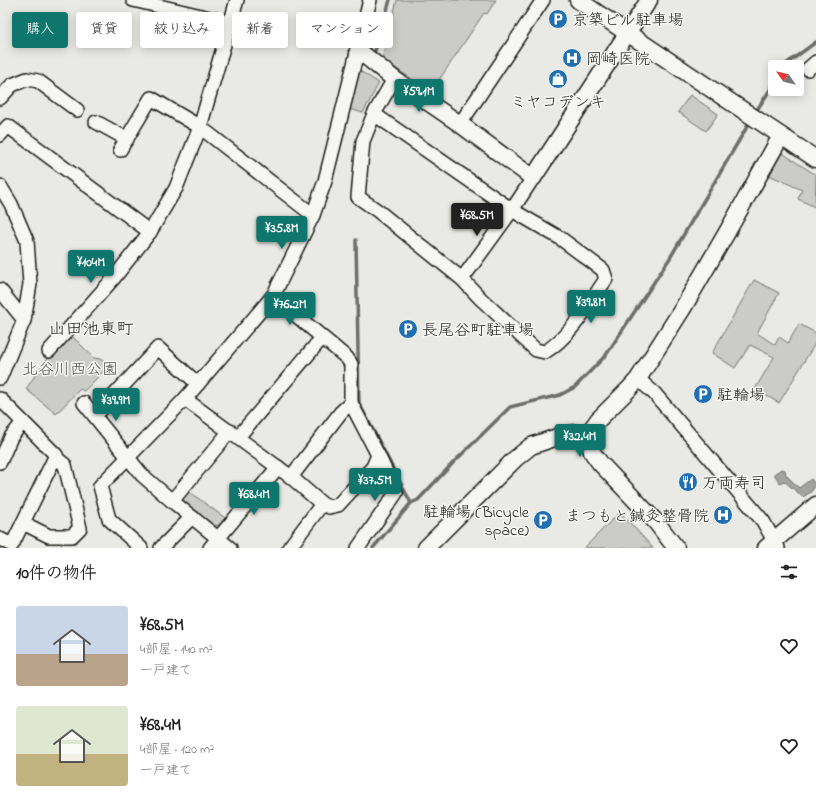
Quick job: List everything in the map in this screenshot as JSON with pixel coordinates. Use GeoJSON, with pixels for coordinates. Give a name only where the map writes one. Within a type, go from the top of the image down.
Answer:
{"type":"FeatureCollection","features":[{"type":"Feature","properties":{"kind":"street"},"geometry":{"type":"LineString","coordinates":[[133,0],[171,4],[231,22]]}},
{"type":"Feature","properties":{"kind":"street"},"geometry":{"type":"LineString","coordinates":[[49,351],[113,279],[150,232],[176,188],[200,127],[237,0]]}},
{"type":"Feature","properties":{"kind":"street"},"geometry":{"type":"LineString","coordinates":[[141,548],[109,519],[100,486],[185,399],[273,296],[313,215],[325,181],[370,0]]}},
{"type":"Feature","properties":{"kind":"street"},"geometry":{"type":"LineString","coordinates":[[460,124],[544,0]]}},
{"type":"Feature","properties":{"kind":"street"},"geometry":{"type":"LineString","coordinates":[[578,0],[816,159]]}},
{"type":"Feature","properties":{"kind":"street"},"geometry":{"type":"LineString","coordinates":[[462,279],[512,210],[649,0]]}},
{"type":"Feature","properties":{"kind":"street"},"geometry":{"type":"LineString","coordinates":[[358,50],[394,79],[460,124],[533,178]]}},
{"type":"Feature","properties":{"kind":"street"},"geometry":{"type":"LineString","coordinates":[[0,98],[12,85],[27,79],[38,81],[77,110]]}},
{"type":"Feature","properties":{"kind":"street"},"geometry":{"type":"LineString","coordinates":[[374,114],[512,210],[560,238],[603,270],[606,279],[582,316],[555,346],[545,352],[536,350],[481,299],[462,279],[378,211],[358,197],[363,141],[374,114],[394,79]]}},
{"type":"Feature","properties":{"kind":"street"},"geometry":{"type":"LineString","coordinates":[[96,122],[124,144],[151,98],[200,127],[313,215]]}},
{"type":"Feature","properties":{"kind":"street"},"geometry":{"type":"LineString","coordinates":[[3,127],[150,232]]}},
{"type":"Feature","properties":{"kind":"street"},"geometry":{"type":"LineString","coordinates":[[676,548],[656,522],[600,463],[592,452],[589,439],[590,431],[598,420],[638,379],[687,302],[781,136]]}},
{"type":"Feature","properties":{"kind":"street"},"geometry":{"type":"LineString","coordinates":[[0,186],[11,204],[26,241],[30,284],[24,320],[0,378]]}},
{"type":"Feature","properties":{"kind":"street"},"geometry":{"type":"LineString","coordinates":[[0,290],[24,320]]}},
{"type":"Feature","properties":{"kind":"street"},"geometry":{"type":"LineString","coordinates":[[273,296],[347,358],[351,364],[351,403],[396,494],[358,548]]}},
{"type":"Feature","properties":{"kind":"street"},"geometry":{"type":"LineString","coordinates":[[172,501],[322,338]]}},
{"type":"Feature","properties":{"kind":"street"},"geometry":{"type":"LineString","coordinates":[[95,416],[158,348],[198,384]]}},
{"type":"Feature","properties":{"kind":"street"},"geometry":{"type":"LineString","coordinates":[[638,379],[654,393],[763,521],[772,546],[816,505]]}},
{"type":"Feature","properties":{"kind":"street"},"geometry":{"type":"LineString","coordinates":[[0,399],[56,454],[11,546],[0,539]]}},
{"type":"Feature","properties":{"kind":"street"},"geometry":{"type":"LineString","coordinates":[[185,399],[278,467],[322,504],[329,507],[338,505],[372,468],[378,455]]}},
{"type":"Feature","properties":{"kind":"street"},"geometry":{"type":"LineString","coordinates":[[84,403],[142,475],[192,517],[214,543],[230,548]]}},
{"type":"Feature","properties":{"kind":"street"},"geometry":{"type":"LineString","coordinates":[[291,477],[341,412],[351,403]]}},
{"type":"Feature","properties":{"kind":"street"},"geometry":{"type":"LineString","coordinates":[[0,462],[12,437],[24,422]]}},
{"type":"Feature","properties":{"kind":"street"},"geometry":{"type":"LineString","coordinates":[[426,548],[515,459],[531,446],[560,436],[575,433],[589,439]]}},
{"type":"Feature","properties":{"kind":"street"},"geometry":{"type":"LineString","coordinates":[[23,523],[49,536],[72,536],[80,528],[65,465],[55,457]]}},
{"type":"Feature","properties":{"kind":"street"},"geometry":{"type":"LineString","coordinates":[[214,543],[278,467]]}},
{"type":"Feature","properties":{"kind":"street"},"geometry":{"type":"LineString","coordinates":[[289,548],[322,504]]}},
{"type":"Feature","properties":{"kind":"street"},"geometry":{"type":"LineString","coordinates":[[161,548],[192,517]]}},
{"type":"Feature","properties":{"kind":"green space"},"geometry":{"type":"Polygon","coordinates":[[[397,0],[496,0],[487,14],[484,13],[431,92],[382,59],[385,48],[393,48],[393,16],[397,0]]]}},
{"type":"Feature","properties":{"kind":"green space"},"geometry":{"type":"Polygon","coordinates":[[[360,71],[379,83],[363,113],[349,109],[356,72],[360,71]]]}},
{"type":"Feature","properties":{"kind":"green space"},"geometry":{"type":"Polygon","coordinates":[[[690,95],[718,114],[706,131],[678,112],[690,95]]]}},
{"type":"Feature","properties":{"kind":"green space"},"geometry":{"type":"Polygon","coordinates":[[[782,153],[816,175],[815,207],[798,199],[802,190],[769,175],[782,153]]]}},
{"type":"Feature","properties":{"kind":"green space"},"geometry":{"type":"Polygon","coordinates":[[[754,280],[779,293],[757,333],[775,345],[779,337],[788,343],[799,324],[816,333],[816,342],[779,403],[755,389],[774,357],[750,345],[735,368],[712,353],[754,280]]]}},
{"type":"Feature","properties":{"kind":"green space","name":"北谷川西公園"},"geometry":{"type":"Polygon","coordinates":[[[71,335],[94,358],[100,359],[110,365],[84,391],[80,389],[56,414],[26,389],[42,365],[71,335]]]}},
{"type":"Feature","properties":{"kind":"green space"},"geometry":{"type":"Polygon","coordinates":[[[187,490],[225,518],[219,525],[210,527],[183,506],[183,496],[187,490]]]}},
{"type":"Feature","properties":{"kind":"green space"},"geometry":{"type":"Polygon","coordinates":[[[620,512],[653,548],[584,548],[620,512]]]}},
{"type":"Feature","properties":{"kind":"shaded area"},"geometry":{"type":"Polygon","coordinates":[[[781,469],[785,470],[786,475],[799,488],[811,479],[816,485],[811,492],[803,497],[784,481],[780,483],[774,474],[781,469]]]}},
{"type":"Feature","properties":{"kind":"waterway"},"geometry":{"type":"LineString","coordinates":[[375,51],[390,0]]}},
{"type":"Feature","properties":{"kind":"waterway"},"geometry":{"type":"LineString","coordinates":[[791,60],[816,42]]}},
{"type":"Feature","properties":{"kind":"waterway"},"geometry":{"type":"LineString","coordinates":[[755,113],[768,93]]}},
{"type":"Feature","properties":{"kind":"waterway"},"geometry":{"type":"LineString","coordinates":[[373,548],[411,503],[418,500],[510,407],[560,395],[575,387],[606,355],[670,258],[751,120]]}},
{"type":"Feature","properties":{"kind":"waterway"},"geometry":{"type":"LineString","coordinates":[[356,240],[359,403],[411,503]]}},
{"type":"Feature","properties":{"kind":"place","name":"京築ビル駐車場"},"geometry":{"type":"Point","coordinates":[558,19]}},
{"type":"Feature","properties":{"kind":"place","name":"岡崎医院"},"geometry":{"type":"Point","coordinates":[572,58]}},
{"type":"Feature","properties":{"kind":"place","name":"ミヤコデンキ"},"geometry":{"type":"Point","coordinates":[558,79]}},
{"type":"Feature","properties":{"kind":"place","name":"長尾谷町駐車場"},"geometry":{"type":"Point","coordinates":[408,329]}},
{"type":"Feature","properties":{"kind":"place","name":"駐輪場"},"geometry":{"type":"Point","coordinates":[703,394]}},
{"type":"Feature","properties":{"kind":"place","name":"万両寿司"},"geometry":{"type":"Point","coordinates":[688,482]}},
{"type":"Feature","properties":{"kind":"place","name":"まつもと鍼灸整骨院"},"geometry":{"type":"Point","coordinates":[723,515]}},
{"type":"Feature","properties":{"kind":"place","name":"駐輪場 (Bicycle space)"},"geometry":{"type":"Point","coordinates":[543,520]}},
{"type":"Feature","properties":{"kind":"district","name":"山田池東町"},"geometry":{"type":"Point","coordinates":[91,328]}}]}
